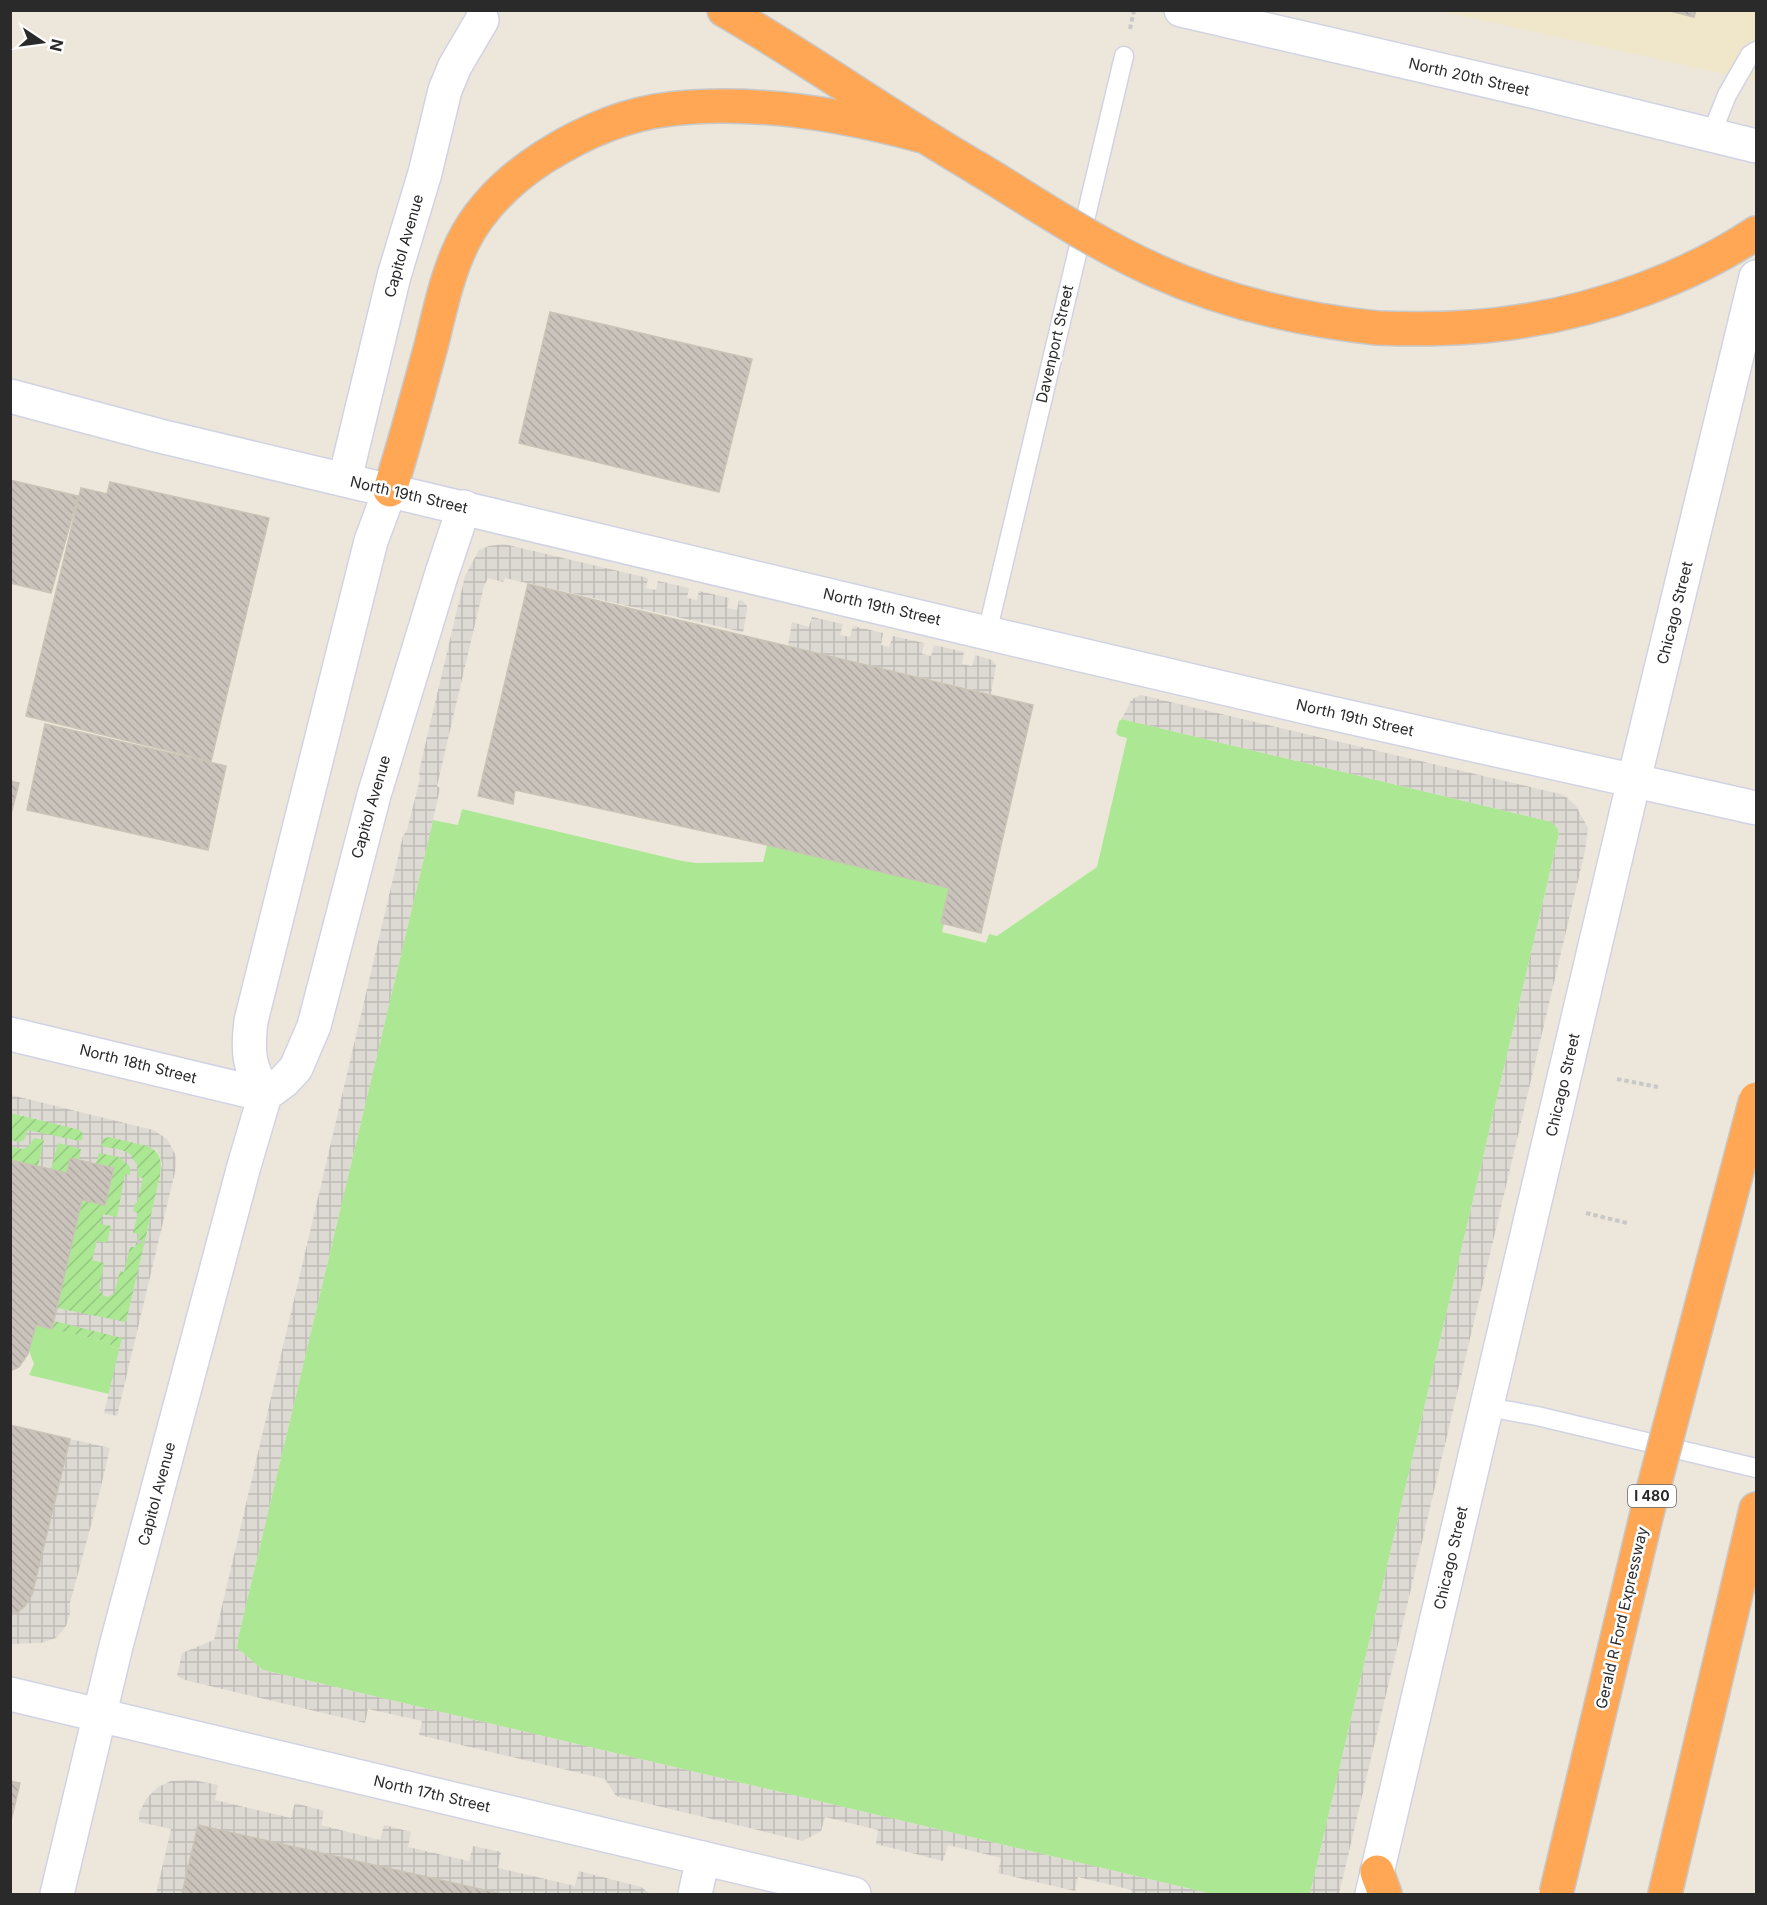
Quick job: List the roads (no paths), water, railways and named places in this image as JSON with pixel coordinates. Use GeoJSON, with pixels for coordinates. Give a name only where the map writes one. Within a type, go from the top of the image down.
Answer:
{"type":"FeatureCollection","features":[{"type":"Feature","properties":{"kind":"highway"},"geometry":{"type":"LineString","coordinates":[[724,10],[922,136],[1107,246],[1155,270],[1204,290],[1295,317],[1377,328],[1444,329],[1525,321],[1560,314],[1628,294],[1685,272],[1726,252],[1756,233]]}},
{"type":"Feature","properties":{"kind":"highway"},"geometry":{"type":"LineString","coordinates":[[390,490],[407,439],[455,258],[471,227],[492,200],[538,161],[568,143],[614,122],[659,111],[698,107],[761,108],[816,114],[869,123],[922,136]]}},
{"type":"Feature","properties":{"kind":"highway","name":"Gerald R Ford Expressway"},"geometry":{"type":"LineString","coordinates":[[1556,1894],[1647,1513],[1756,1099]]}},
{"type":"Feature","properties":{"kind":"highway"},"geometry":{"type":"LineString","coordinates":[[1665,1894],[1756,1509]]}},
{"type":"Feature","properties":{"kind":"street","name":"North 20th Street"},"geometry":{"type":"LineString","coordinates":[[1181,10],[1756,146]]}},
{"type":"Feature","properties":{"kind":"street","name":"Capitol Avenue"},"geometry":{"type":"LineString","coordinates":[[345,479],[394,276],[425,173],[445,90],[455,66],[482,20]]}},
{"type":"Feature","properties":{"kind":"street","name":"Chicago Street"},"geometry":{"type":"LineString","coordinates":[[1378,1887],[1635,780],[1756,277]]}},
{"type":"Feature","properties":{"kind":"street","name":"North 19th Street"},"geometry":{"type":"LineString","coordinates":[[10,396],[160,436],[987,633],[1756,808]]}},
{"type":"Feature","properties":{"kind":"street"},"geometry":{"type":"LineString","coordinates":[[265,1095],[251,1065],[249,1041],[252,1021],[371,541],[390,490]]}},
{"type":"Feature","properties":{"kind":"street","name":"Capitol Avenue"},"geometry":{"type":"LineString","coordinates":[[57,1894],[116,1646],[265,1095],[284,1081],[296,1068],[315,1026],[374,795],[437,586],[464,507]]}},
{"type":"Feature","properties":{"kind":"street","name":"North 18th Street"},"geometry":{"type":"LineString","coordinates":[[10,1034],[265,1095]]}},
{"type":"Feature","properties":{"kind":"street","name":"North 17th Street"},"geometry":{"type":"LineString","coordinates":[[10,1694],[854,1894]]}},
{"type":"Feature","properties":{"kind":"street"},"geometry":{"type":"LineString","coordinates":[[694,1894],[703,1858]]}},
{"type":"Feature","properties":{"kind":"lane"},"geometry":{"type":"LineString","coordinates":[[1711,135],[1727,95],[1750,55],[1756,51]]}},
{"type":"Feature","properties":{"kind":"lane","name":"Davenport Street"},"geometry":{"type":"LineString","coordinates":[[987,633],[1124,56]]}},
{"type":"Feature","properties":{"kind":"lane"},"geometry":{"type":"LineString","coordinates":[[1488,1407],[1756,1468]]}}]}
